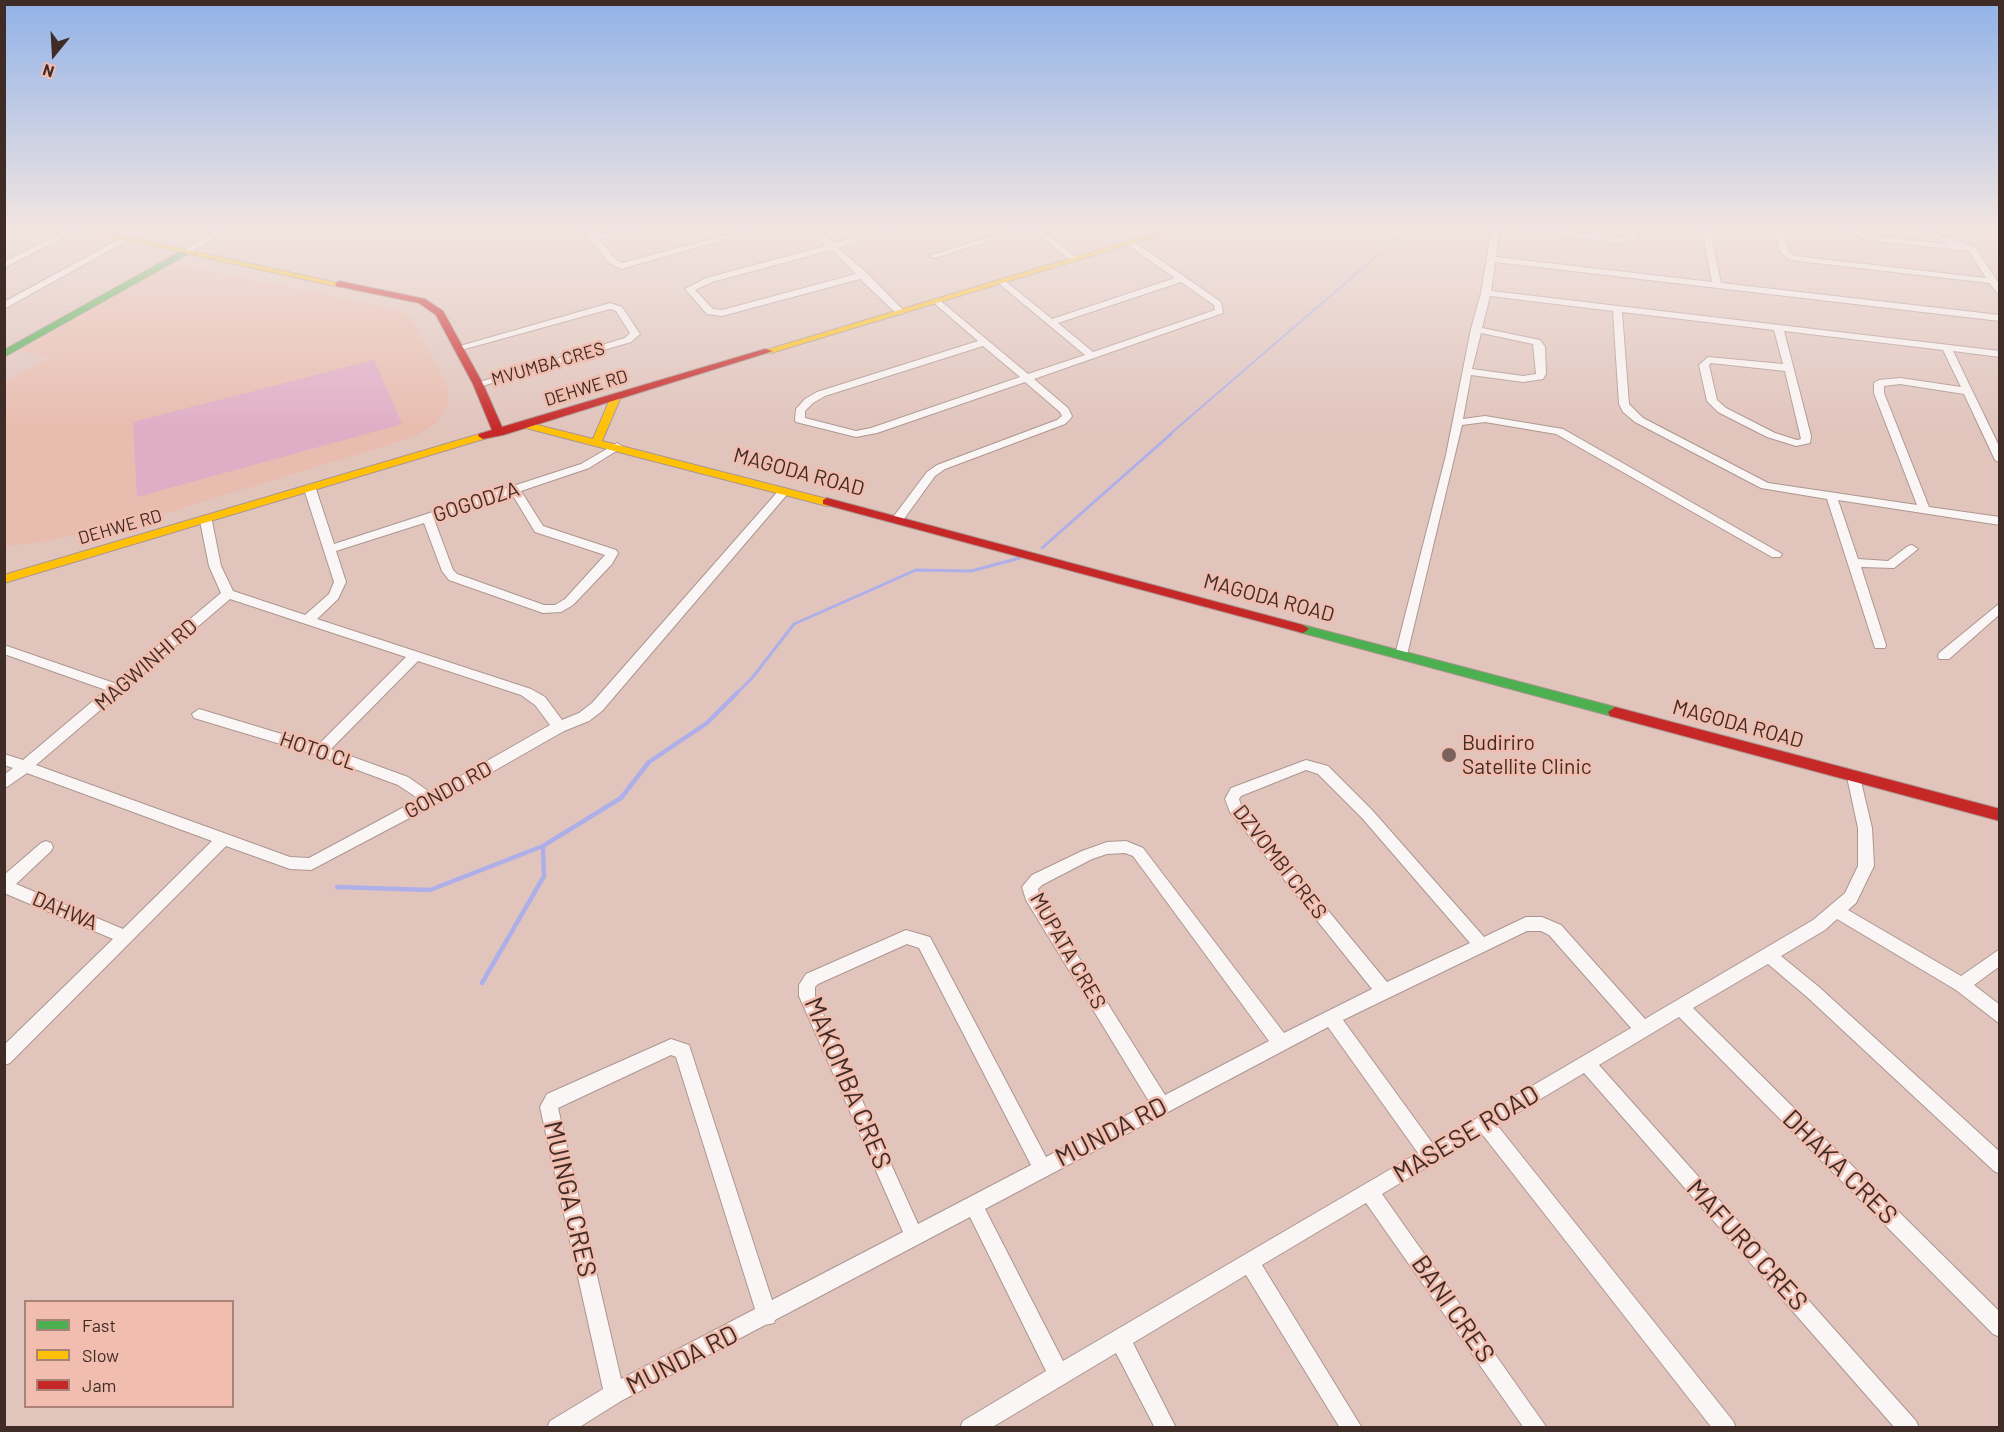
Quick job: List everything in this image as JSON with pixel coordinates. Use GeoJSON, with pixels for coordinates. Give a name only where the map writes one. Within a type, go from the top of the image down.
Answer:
{"type":"FeatureCollection","features":[{"type":"Feature","properties":{"kind":"street"},"geometry":{"type":"LineString","coordinates":[[4,306],[23,296]]}},
{"type":"Feature","properties":{"kind":"street"},"geometry":{"type":"LineString","coordinates":[[4,354],[107,296]]}},
{"type":"Feature","properties":{"kind":"street"},"geometry":{"type":"LineString","coordinates":[[397,296],[422,301],[440,313],[478,384],[499,433]]}},
{"type":"Feature","properties":{"kind":"street"},"geometry":{"type":"LineString","coordinates":[[695,296],[710,312],[722,313],[786,296]]}},
{"type":"Feature","properties":{"kind":"street"},"geometry":{"type":"LineString","coordinates":[[884,296],[900,312]]}},
{"type":"Feature","properties":{"kind":"street","name":"DEHWE RD"},"geometry":{"type":"LineString","coordinates":[[4,579],[206,521],[954,296]]}},
{"type":"Feature","properties":{"kind":"street"},"geometry":{"type":"LineString","coordinates":[[1019,296],[1091,355]]}},
{"type":"Feature","properties":{"kind":"street"},"geometry":{"type":"LineString","coordinates":[[1052,322],[1131,296]]}},
{"type":"Feature","properties":{"kind":"street"},"geometry":{"type":"LineString","coordinates":[[986,342],[821,394],[800,411],[800,420],[841,432],[866,433],[1220,311],[1218,303],[1207,296]]}},
{"type":"Feature","properties":{"kind":"street"},"geometry":{"type":"LineString","coordinates":[[1401,655],[1485,296]]}},
{"type":"Feature","properties":{"kind":"street"},"geometry":{"type":"LineString","coordinates":[[1511,296],[2000,354]]}},
{"type":"Feature","properties":{"kind":"street"},"geometry":{"type":"LineString","coordinates":[[1815,296],[2000,318]]}},
{"type":"Feature","properties":{"kind":"street"},"geometry":{"type":"LineString","coordinates":[[897,519],[931,474],[941,467],[1065,419],[1064,410],[937,301]]}},
{"type":"Feature","properties":{"kind":"street","name":"MVUMBA CRES"},"geometry":{"type":"LineString","coordinates":[[459,348],[610,306],[619,309],[635,334],[628,340],[478,384]]}},
{"type":"Feature","properties":{"kind":"street"},"geometry":{"type":"LineString","coordinates":[[1617,308],[1624,404],[1632,415],[1765,486],[1832,498],[2000,521]]}},
{"type":"Feature","properties":{"kind":"street"},"geometry":{"type":"LineString","coordinates":[[1778,327],[1789,368],[1806,436],[1803,443],[1787,441],[1771,435],[1718,407],[1711,398],[1704,365],[1713,360],[1789,368]]}},
{"type":"Feature","properties":{"kind":"street"},"geometry":{"type":"LineString","coordinates":[[1467,371],[1523,380],[1539,377],[1541,374],[1540,347],[1537,342],[1476,329]]}},
{"type":"Feature","properties":{"kind":"street"},"geometry":{"type":"LineString","coordinates":[[1947,348],[2000,460]]}},
{"type":"Feature","properties":{"kind":"street"},"geometry":{"type":"LineString","coordinates":[[1925,510],[1879,393],[1880,383],[1900,381],[1966,391]]}},
{"type":"Feature","properties":{"kind":"street"},"geometry":{"type":"LineString","coordinates":[[597,441],[604,420],[615,399]]}},
{"type":"Feature","properties":{"kind":"street"},"geometry":{"type":"LineString","coordinates":[[1457,423],[1485,419],[1559,431],[1776,554]]}},
{"type":"Feature","properties":{"kind":"street","name":"MAGODA ROAD"},"geometry":{"type":"LineString","coordinates":[[526,425],[617,446],[897,519],[2000,815]]}},
{"type":"Feature","properties":{"kind":"street","name":"GOGODZA"},"geometry":{"type":"LineString","coordinates":[[331,549],[585,466],[617,446]]}},
{"type":"Feature","properties":{"kind":"street"},"geometry":{"type":"LineString","coordinates":[[306,621],[334,596],[340,587],[331,549],[310,489]]}},
{"type":"Feature","properties":{"kind":"street"},"geometry":{"type":"LineString","coordinates":[[428,518],[448,571],[453,577],[543,609],[557,609],[569,602],[608,561],[612,553],[539,529],[515,490]]}},
{"type":"Feature","properties":{"kind":"street","name":"GONDO RD"},"geometry":{"type":"LineString","coordinates":[[4,759],[290,863],[311,864],[431,800],[559,727],[584,717],[608,698],[736,544],[784,491]]}},
{"type":"Feature","properties":{"kind":"street"},"geometry":{"type":"LineString","coordinates":[[1832,498],[1880,645]]}},
{"type":"Feature","properties":{"kind":"street"},"geometry":{"type":"LineString","coordinates":[[206,521],[215,566],[228,594],[526,692],[540,701],[559,727]]}},
{"type":"Feature","properties":{"kind":"street"},"geometry":{"type":"LineString","coordinates":[[1855,563],[1890,565],[1912,549]]}},
{"type":"Feature","properties":{"kind":"street","name":"MAGWINHI RD"},"geometry":{"type":"LineString","coordinates":[[4,784],[228,594]]}},
{"type":"Feature","properties":{"kind":"street"},"geometry":{"type":"LineString","coordinates":[[1944,656],[2000,607]]}},
{"type":"Feature","properties":{"kind":"street"},"geometry":{"type":"LineString","coordinates":[[4,649],[117,689]]}},
{"type":"Feature","properties":{"kind":"street"},"geometry":{"type":"LineString","coordinates":[[321,751],[415,656]]}},
{"type":"Feature","properties":{"kind":"street","name":"HOTO CL"},"geometry":{"type":"LineString","coordinates":[[200,714],[321,751],[403,781],[431,800]]}},
{"type":"Feature","properties":{"kind":"street","name":"DZVOMBI CRES"},"geometry":{"type":"LineString","coordinates":[[1383,990],[1235,808],[1232,799],[1236,792],[1297,766],[1305,765],[1323,770],[1374,822],[1481,945]]}},
{"type":"Feature","properties":{"kind":"street","name":"MASESE ROAD"},"geometry":{"type":"LineString","coordinates":[[977,1426],[1059,1374],[1770,956],[1837,911],[1851,898],[1866,866],[1865,828],[1854,777]]}},
{"type":"Feature","properties":{"kind":"street"},"geometry":{"type":"LineString","coordinates":[[7,1050],[126,937],[224,839]]}},
{"type":"Feature","properties":{"kind":"street","name":"DAHWA"},"geometry":{"type":"LineString","coordinates":[[46,847],[4,886],[126,937]]}},
{"type":"Feature","properties":{"kind":"street","name":"MUPATA CRES"},"geometry":{"type":"LineString","coordinates":[[1161,1105],[1031,895],[1030,887],[1037,880],[1087,855],[1107,848],[1126,847],[1138,852],[1281,1043]]}},
{"type":"Feature","properties":{"kind":"street"},"geometry":{"type":"LineString","coordinates":[[1837,911],[1962,985],[2000,1016]]}},
{"type":"Feature","properties":{"kind":"street","name":"MUNDA RD"},"geometry":{"type":"LineString","coordinates":[[557,1428],[614,1394],[767,1316],[1161,1105],[1383,990],[1526,924],[1549,926],[1571,945],[1643,1029]]}},
{"type":"Feature","properties":{"kind":"street","name":"MAKOMBA CRES"},"geometry":{"type":"LineString","coordinates":[[914,1236],[807,996],[807,985],[812,979],[906,937],[924,942],[1042,1168]]}},
{"type":"Feature","properties":{"kind":"street"},"geometry":{"type":"LineString","coordinates":[[1770,956],[1813,992],[2000,1165]]}},
{"type":"Feature","properties":{"kind":"street"},"geometry":{"type":"LineString","coordinates":[[1962,985],[2000,956]]}},
{"type":"Feature","properties":{"kind":"street","name":"DHAKA CRES"},"geometry":{"type":"LineString","coordinates":[[1680,1007],[2000,1327]]}},
{"type":"Feature","properties":{"kind":"street"},"geometry":{"type":"LineString","coordinates":[[1331,1017],[1430,1155]]}},
{"type":"Feature","properties":{"kind":"street","name":"MUINGA CRES"},"geometry":{"type":"LineString","coordinates":[[614,1394],[549,1107],[553,1100],[671,1047],[683,1051],[767,1316]]}},
{"type":"Feature","properties":{"kind":"street","name":"MAFURO CRES"},"geometry":{"type":"LineString","coordinates":[[1586,1063],[1909,1428]]}},
{"type":"Feature","properties":{"kind":"street"},"geometry":{"type":"LineString","coordinates":[[1484,1123],[1726,1428]]}},
{"type":"Feature","properties":{"kind":"street","name":"BANI CRES"},"geometry":{"type":"LineString","coordinates":[[1369,1191],[1537,1428]]}},
{"type":"Feature","properties":{"kind":"street"},"geometry":{"type":"LineString","coordinates":[[973,1204],[1059,1374]]}},
{"type":"Feature","properties":{"kind":"street"},"geometry":{"type":"LineString","coordinates":[[1249,1262],[1352,1428]]}},
{"type":"Feature","properties":{"kind":"street"},"geometry":{"type":"LineString","coordinates":[[1120,1339],[1166,1428]]}},
{"type":"Feature","properties":{"kind":"shaded area"},"geometry":{"type":"Polygon","coordinates":[[[115,296],[331,296],[395,309],[409,316],[417,327],[449,391],[448,405],[435,424],[414,437],[128,525],[34,543],[5,546],[4,383],[49,357],[21,350],[115,296]]]}},
{"type":"Feature","properties":{"kind":"shaded area"},"geometry":{"type":"Polygon","coordinates":[[[374,360],[402,424],[137,497],[133,422],[374,360]]]}},
{"type":"Feature","properties":{"kind":"waterway"},"geometry":{"type":"LineString","coordinates":[[1169,435],[1330,296]]}},
{"type":"Feature","properties":{"kind":"waterway"},"geometry":{"type":"LineString","coordinates":[[1042,548],[1171,434]]}},
{"type":"Feature","properties":{"kind":"waterway"},"geometry":{"type":"LineString","coordinates":[[543,846],[621,798],[649,762],[707,723],[752,678],[794,624],[916,570],[971,571],[1020,558]]}},
{"type":"Feature","properties":{"kind":"waterway"},"geometry":{"type":"LineString","coordinates":[[337,887],[430,890],[543,846]]}},
{"type":"Feature","properties":{"kind":"waterway"},"geometry":{"type":"LineString","coordinates":[[482,983],[544,876],[543,846]]}},
{"type":"Feature","properties":{"kind":"traffic: fast"},"geometry":{"type":"LineString","coordinates":[[4,354],[107,296]]}},
{"type":"Feature","properties":{"kind":"traffic: fast"},"geometry":{"type":"LineString","coordinates":[[1303,629],[1615,712]]}},
{"type":"Feature","properties":{"kind":"traffic: slow"},"geometry":{"type":"LineString","coordinates":[[768,351],[953,296]]}},
{"type":"Feature","properties":{"kind":"traffic: slow"},"geometry":{"type":"LineString","coordinates":[[597,441],[615,399]]}},
{"type":"Feature","properties":{"kind":"traffic: slow"},"geometry":{"type":"LineString","coordinates":[[526,425],[827,502]]}},
{"type":"Feature","properties":{"kind":"traffic: slow"},"geometry":{"type":"LineString","coordinates":[[4,579],[483,436]]}},
{"type":"Feature","properties":{"kind":"traffic: jam"},"geometry":{"type":"LineString","coordinates":[[397,296],[422,301],[440,313],[478,384],[499,433]]}},
{"type":"Feature","properties":{"kind":"traffic: jam"},"geometry":{"type":"LineString","coordinates":[[483,436],[768,351]]}},
{"type":"Feature","properties":{"kind":"traffic: jam"},"geometry":{"type":"LineString","coordinates":[[827,502],[1303,629]]}},
{"type":"Feature","properties":{"kind":"traffic: jam"},"geometry":{"type":"LineString","coordinates":[[1615,712],[2000,815]]}},
{"type":"Feature","properties":{"kind":"place","name":"Budiriro Satellite Clinic"},"geometry":{"type":"Point","coordinates":[1449,755]}}]}
